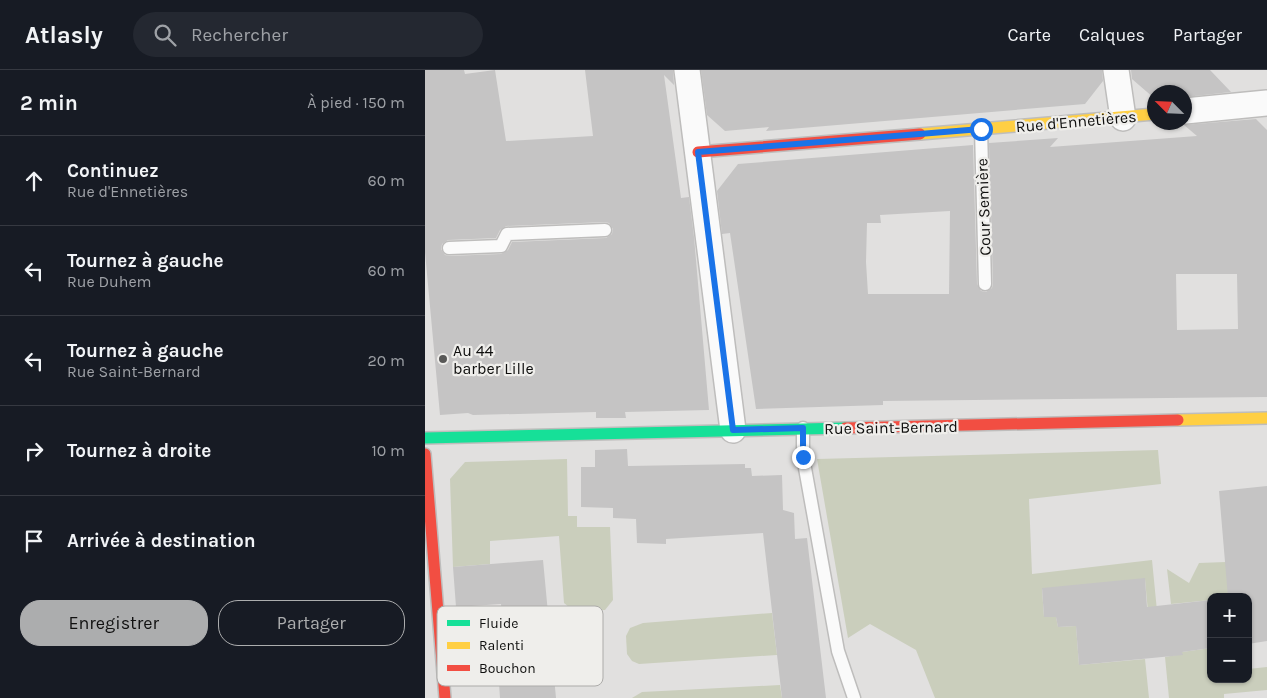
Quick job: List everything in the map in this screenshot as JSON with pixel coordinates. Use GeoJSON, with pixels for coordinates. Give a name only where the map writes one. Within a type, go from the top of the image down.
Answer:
{"type":"FeatureCollection","features":[{"type":"Feature","properties":{"kind":"street"},"geometry":{"type":"LineString","coordinates":[[687,70],[733,430]]}},
{"type":"Feature","properties":{"kind":"street"},"geometry":{"type":"LineString","coordinates":[[1116,70],[1123,118]]}},
{"type":"Feature","properties":{"kind":"street"},"geometry":{"type":"LineString","coordinates":[[1192,110],[1267,103]]}},
{"type":"Feature","properties":{"kind":"street","name":"Rue d'Ennetières"},"geometry":{"type":"LineString","coordinates":[[698,152],[1147,115]]}},
{"type":"Feature","properties":{"kind":"street","name":"Rue Saint-Bernard"},"geometry":{"type":"LineString","coordinates":[[425,438],[1267,418]]}},
{"type":"Feature","properties":{"kind":"street"},"geometry":{"type":"LineString","coordinates":[[425,454],[438,606]]}},
{"type":"Feature","properties":{"kind":"lane","name":"Cour Semière"},"geometry":{"type":"LineString","coordinates":[[981,129],[985,284]]}},
{"type":"Feature","properties":{"kind":"lane"},"geometry":{"type":"LineString","coordinates":[[449,248],[501,246],[507,234],[605,230]]}},
{"type":"Feature","properties":{"kind":"lane"},"geometry":{"type":"LineString","coordinates":[[803,428],[803,457],[838,651],[854,698]]}},
{"type":"Feature","properties":{"kind":"green space"},"geometry":{"type":"Polygon","coordinates":[[[1158,450],[1161,484],[1029,499],[1032,574],[1152,560],[1158,621],[1149,623],[1145,579],[1042,589],[1044,617],[1056,617],[1058,627],[1076,626],[1079,665],[1145,659],[1149,698],[935,698],[916,650],[870,624],[848,638],[817,459],[1158,450]]]}},
{"type":"Feature","properties":{"kind":"green space"},"geometry":{"type":"Polygon","coordinates":[[[567,459],[568,516],[577,516],[577,527],[610,527],[613,600],[605,610],[603,610],[603,606],[568,606],[564,603],[559,536],[490,541],[490,564],[453,567],[450,479],[465,462],[567,459]]]}},
{"type":"Feature","properties":{"kind":"green space"},"geometry":{"type":"Polygon","coordinates":[[[1226,562],[1243,593],[1207,593],[1207,600],[1171,604],[1167,569],[1189,583],[1199,563],[1226,562]]]}},
{"type":"Feature","properties":{"kind":"green space"},"geometry":{"type":"Polygon","coordinates":[[[772,613],[777,655],[639,664],[632,661],[627,654],[626,636],[630,628],[643,623],[772,613]]]}},
{"type":"Feature","properties":{"kind":"green space"},"geometry":{"type":"Polygon","coordinates":[[[1207,649],[1207,683],[1252,683],[1252,669],[1267,667],[1267,690],[1224,694],[1224,698],[1169,698],[1165,657],[1182,654],[1182,652],[1207,649]]]}},
{"type":"Feature","properties":{"kind":"green space"},"geometry":{"type":"Polygon","coordinates":[[[780,685],[782,698],[632,698],[642,692],[780,685]]]}},
{"type":"Feature","properties":{"kind":"building"},"geometry":{"type":"Polygon","coordinates":[[[425,70],[464,70],[465,74],[495,70],[506,141],[593,136],[585,70],[673,70],[674,85],[664,75],[681,198],[689,197],[709,410],[625,412],[626,418],[596,418],[596,412],[440,415],[425,252],[425,70]],[[609,223],[506,226],[500,230],[496,238],[448,240],[442,244],[441,249],[445,255],[449,256],[501,254],[508,250],[512,242],[606,238],[612,234],[613,229],[609,223]]]}},
{"type":"Feature","properties":{"kind":"building"},"geometry":{"type":"Polygon","coordinates":[[[701,70],[1102,70],[1103,81],[1085,104],[766,131],[769,127],[725,131],[707,115],[701,70]]]}},
{"type":"Feature","properties":{"kind":"building"},"geometry":{"type":"Polygon","coordinates":[[[1131,70],[1210,70],[1231,92],[1192,96],[1192,85],[1147,85],[1147,92],[1132,79],[1131,70]]]}},
{"type":"Feature","properties":{"kind":"building"},"geometry":{"type":"Polygon","coordinates":[[[1256,119],[1267,130],[1267,397],[883,401],[883,405],[756,409],[730,233],[722,234],[717,191],[738,164],[973,145],[977,284],[981,291],[986,292],[992,288],[993,284],[989,143],[1058,138],[1050,147],[1197,136],[1190,130],[1192,130],[1192,124],[1256,119]],[[950,211],[880,215],[881,223],[867,223],[866,262],[868,294],[949,294],[950,211]],[[1176,274],[1177,330],[1238,329],[1237,274],[1176,274]]]}},
{"type":"Feature","properties":{"kind":"building"},"geometry":{"type":"Polygon","coordinates":[[[627,449],[628,466],[745,464],[745,468],[751,468],[752,476],[782,475],[783,510],[794,513],[795,539],[807,538],[826,698],[782,698],[763,533],[666,539],[666,544],[637,543],[636,519],[613,518],[613,508],[581,507],[581,467],[595,467],[595,450],[627,449]]]}},
{"type":"Feature","properties":{"kind":"building"},"geometry":{"type":"Polygon","coordinates":[[[1267,486],[1267,641],[1252,643],[1252,593],[1228,593],[1219,491],[1267,486]]]}},
{"type":"Feature","properties":{"kind":"building"},"geometry":{"type":"Polygon","coordinates":[[[543,560],[547,606],[501,606],[501,604],[456,606],[453,567],[543,560]]]}},
{"type":"Feature","properties":{"kind":"building"},"geometry":{"type":"Polygon","coordinates":[[[1145,578],[1147,607],[1207,600],[1207,649],[1182,652],[1183,655],[1079,665],[1076,626],[1058,627],[1056,617],[1044,617],[1042,588],[1145,578]]]}},
{"type":"Feature","properties":{"kind":"building"},"geometry":{"type":"Polygon","coordinates":[[[499,686],[555,686],[556,698],[500,698],[499,686]]]}},
{"type":"Feature","properties":{"kind":"traffic: fast"},"geometry":{"type":"LineString","coordinates":[[425,438],[845,428]]}},
{"type":"Feature","properties":{"kind":"traffic: slow"},"geometry":{"type":"LineString","coordinates":[[920,134],[1147,115]]}},
{"type":"Feature","properties":{"kind":"traffic: slow"},"geometry":{"type":"LineString","coordinates":[[1178,420],[1267,418]]}},
{"type":"Feature","properties":{"kind":"traffic: jam"},"geometry":{"type":"LineString","coordinates":[[698,152],[920,134]]}},
{"type":"Feature","properties":{"kind":"traffic: jam"},"geometry":{"type":"LineString","coordinates":[[845,428],[1178,420]]}},
{"type":"Feature","properties":{"kind":"traffic: jam"},"geometry":{"type":"LineString","coordinates":[[425,454],[437,606]]}},
{"type":"Feature","properties":{"kind":"traffic: jam"},"geometry":{"type":"LineString","coordinates":[[444,686],[445,698]]}},
{"type":"Feature","properties":{"kind":"place","name":"Au 44 barber Lille"},"geometry":{"type":"Point","coordinates":[443,359]}},
{"type":"Feature","properties":{"kind":"route"},"geometry":{"type":"LineString","coordinates":[[803,457],[803,428],[733,430],[698,152],[981,129]]}}]}
